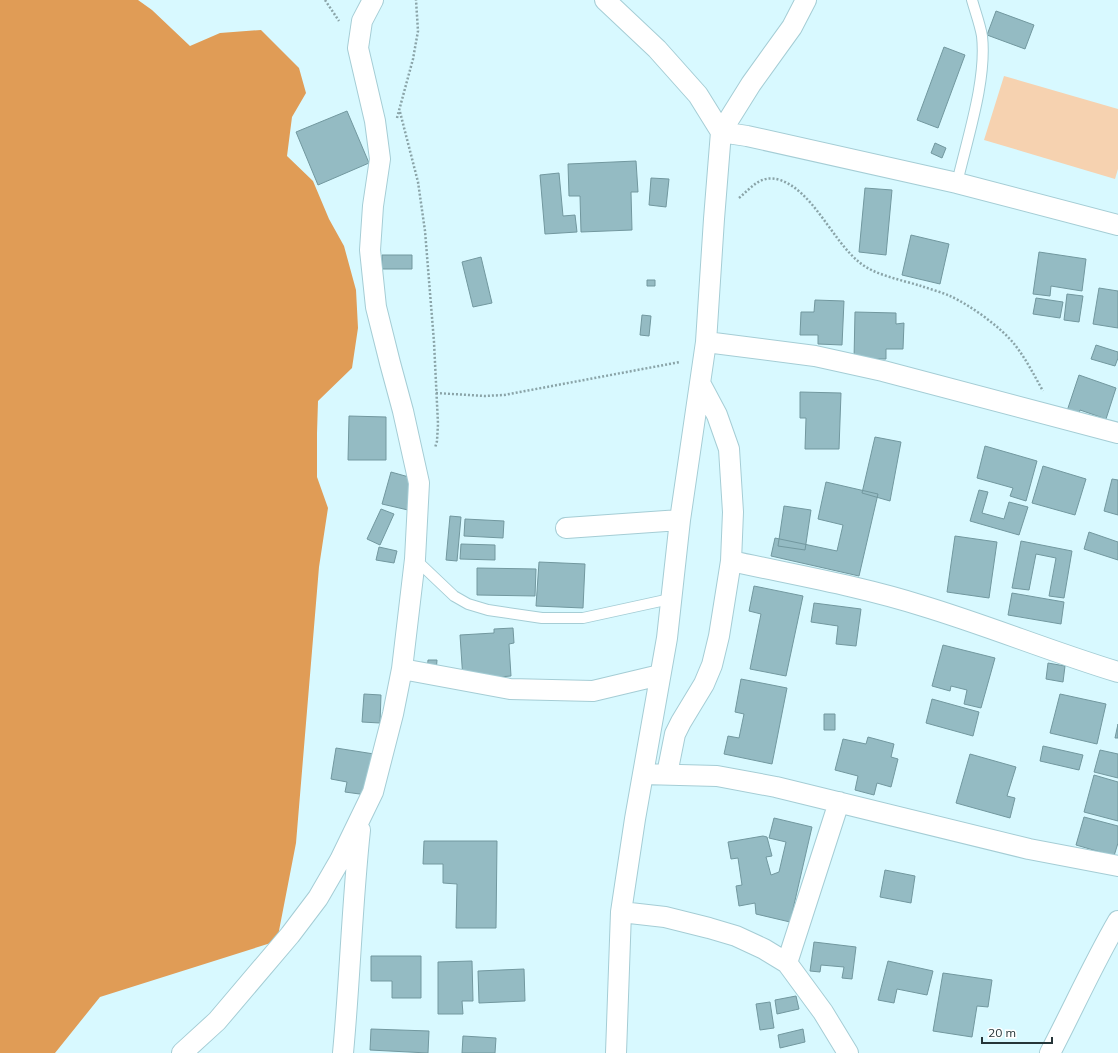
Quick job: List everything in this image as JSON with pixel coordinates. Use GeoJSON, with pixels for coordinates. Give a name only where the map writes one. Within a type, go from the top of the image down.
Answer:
{"type":"FeatureCollection","features":[{"type":"Feature","properties":{"kind":"street"},"geometry":{"type":"LineString","coordinates":[[182,1053],[217,1021],[290,935],[318,898],[340,860],[373,792],[394,714],[402,669],[415,559],[419,483],[404,411],[376,307],[370,250],[373,206],[380,160],[375,122],[358,48],[362,21],[373,0]]}},
{"type":"Feature","properties":{"kind":"street"},"geometry":{"type":"LineString","coordinates":[[605,0],[657,49],[698,95],[721,132],[747,136],[957,183],[1118,225]]}},
{"type":"Feature","properties":{"kind":"street"},"geometry":{"type":"LineString","coordinates":[[616,1053],[621,912],[667,638],[680,520],[705,350],[721,132],[751,84],[792,27],[806,0]]}},
{"type":"Feature","properties":{"kind":"street"},"geometry":{"type":"LineString","coordinates":[[705,350],[815,356],[883,371],[1118,432]]}},
{"type":"Feature","properties":{"kind":"street"},"geometry":{"type":"LineString","coordinates":[[667,774],[675,734],[704,684],[712,665],[719,636],[731,561],[733,512],[729,449],[717,415],[700,383]]}},
{"type":"Feature","properties":{"kind":"street"},"geometry":{"type":"LineString","coordinates":[[566,528],[680,520]]}},
{"type":"Feature","properties":{"kind":"street"},"geometry":{"type":"LineString","coordinates":[[731,561],[850,587],[922,606],[1118,672]]}},
{"type":"Feature","properties":{"kind":"street"},"geometry":{"type":"LineString","coordinates":[[402,669],[510,689],[593,691],[660,675]]}},
{"type":"Feature","properties":{"kind":"street"},"geometry":{"type":"LineString","coordinates":[[643,774],[717,776],[776,786],[1029,849],[1118,866]]}},
{"type":"Feature","properties":{"kind":"street"},"geometry":{"type":"LineString","coordinates":[[786,963],[839,802]]}},
{"type":"Feature","properties":{"kind":"street"},"geometry":{"type":"LineString","coordinates":[[343,1053],[349,992],[355,880],[362,816]]}},
{"type":"Feature","properties":{"kind":"street"},"geometry":{"type":"LineString","coordinates":[[621,912],[665,917],[709,928],[764,949],[786,963],[824,1012],[848,1053]]}},
{"type":"Feature","properties":{"kind":"street"},"geometry":{"type":"LineString","coordinates":[[1050,1053],[1069,1018],[1095,963],[1118,921]]}},
{"type":"Feature","properties":{"kind":"lane"},"geometry":{"type":"LineString","coordinates":[[957,183],[976,106],[983,63],[982,35],[972,0]]}},
{"type":"Feature","properties":{"kind":"lane"},"geometry":{"type":"LineString","coordinates":[[415,559],[454,596],[468,604],[488,610],[542,618],[583,618],[670,600]]}},
{"type":"Feature","properties":{"kind":"path"},"geometry":{"type":"LineString","coordinates":[[397,119],[413,59],[418,31],[416,0]]}},
{"type":"Feature","properties":{"kind":"path"},"geometry":{"type":"LineString","coordinates":[[400,112],[418,182],[425,231],[434,342],[438,424],[437,441],[434,449]]}},
{"type":"Feature","properties":{"kind":"path"},"geometry":{"type":"LineString","coordinates":[[714,219],[759,181],[766,178],[779,180],[790,184],[812,205],[848,252],[860,263],[872,270],[950,296],[971,308],[1004,333],[1026,361],[1059,417]]}},
{"type":"Feature","properties":{"kind":"path"},"geometry":{"type":"LineString","coordinates":[[436,393],[484,396],[504,395],[651,369],[705,350]]}},
{"type":"Feature","properties":{"kind":"shaded area"},"geometry":{"type":"Polygon","coordinates":[[[0,0],[138,0],[152,10],[190,46],[220,33],[261,30],[299,68],[306,93],[292,117],[287,156],[313,181],[329,219],[344,246],[356,290],[358,328],[352,368],[318,401],[317,477],[328,508],[319,567],[296,843],[277,941],[100,997],[55,1053],[0,1053],[0,0]]]}},
{"type":"Feature","properties":{"kind":"shaded area"},"geometry":{"type":"Polygon","coordinates":[[[1004,76],[1118,109],[1118,169],[1115,179],[984,140],[1004,76]]]}},
{"type":"Feature","properties":{"kind":"building"},"geometry":{"type":"Polygon","coordinates":[[[996,11],[1034,25],[1025,49],[987,35],[996,11]]]}},
{"type":"Feature","properties":{"kind":"building"},"geometry":{"type":"Polygon","coordinates":[[[944,47],[965,55],[938,128],[917,120],[944,47]]]}},
{"type":"Feature","properties":{"kind":"building"},"geometry":{"type":"Polygon","coordinates":[[[347,111],[369,163],[318,185],[296,132],[347,111]]]}},
{"type":"Feature","properties":{"kind":"building"},"geometry":{"type":"Polygon","coordinates":[[[935,143],[946,148],[942,158],[931,153],[935,143]]]}},
{"type":"Feature","properties":{"kind":"building"},"geometry":{"type":"Polygon","coordinates":[[[636,161],[638,192],[631,192],[632,230],[581,232],[580,196],[569,196],[568,164],[636,161]]]}},
{"type":"Feature","properties":{"kind":"building"},"geometry":{"type":"Polygon","coordinates":[[[559,173],[563,216],[575,215],[577,232],[545,234],[540,175],[559,173]]]}},
{"type":"Feature","properties":{"kind":"building"},"geometry":{"type":"Polygon","coordinates":[[[651,178],[669,179],[666,207],[649,205],[651,178]]]}},
{"type":"Feature","properties":{"kind":"building"},"geometry":{"type":"Polygon","coordinates":[[[865,188],[892,190],[886,255],[859,252],[865,188]]]}},
{"type":"Feature","properties":{"kind":"building"},"geometry":{"type":"Polygon","coordinates":[[[911,235],[949,244],[940,284],[902,275],[911,235]]]}},
{"type":"Feature","properties":{"kind":"building"},"geometry":{"type":"Polygon","coordinates":[[[1039,252],[1086,259],[1082,291],[1051,286],[1050,296],[1033,294],[1039,252]]]}},
{"type":"Feature","properties":{"kind":"building"},"geometry":{"type":"Polygon","coordinates":[[[382,255],[412,255],[412,269],[382,269],[382,255]]]}},
{"type":"Feature","properties":{"kind":"building"},"geometry":{"type":"Polygon","coordinates":[[[481,257],[492,303],[473,307],[462,262],[481,257]]]}},
{"type":"Feature","properties":{"kind":"building"},"geometry":{"type":"Polygon","coordinates":[[[647,280],[655,280],[655,286],[647,286],[647,280]]]}},
{"type":"Feature","properties":{"kind":"building"},"geometry":{"type":"Polygon","coordinates":[[[1099,288],[1118,291],[1118,328],[1093,324],[1099,288]]]}},
{"type":"Feature","properties":{"kind":"building"},"geometry":{"type":"Polygon","coordinates":[[[1067,294],[1083,296],[1079,322],[1064,320],[1067,294]]]}},
{"type":"Feature","properties":{"kind":"building"},"geometry":{"type":"Polygon","coordinates":[[[1036,298],[1063,302],[1060,318],[1033,314],[1036,298]]]}},
{"type":"Feature","properties":{"kind":"building"},"geometry":{"type":"Polygon","coordinates":[[[815,300],[844,301],[842,345],[818,344],[818,335],[800,335],[801,312],[814,312],[815,300]]]}},
{"type":"Feature","properties":{"kind":"building"},"geometry":{"type":"Polygon","coordinates":[[[855,312],[896,313],[896,324],[904,323],[903,349],[886,349],[886,359],[854,359],[855,312]]]}},
{"type":"Feature","properties":{"kind":"building"},"geometry":{"type":"Polygon","coordinates":[[[642,315],[651,316],[649,336],[640,335],[642,315]]]}},
{"type":"Feature","properties":{"kind":"building"},"geometry":{"type":"Polygon","coordinates":[[[1096,345],[1118,352],[1118,358],[1115,366],[1091,359],[1096,345]]]}},
{"type":"Feature","properties":{"kind":"building"},"geometry":{"type":"Polygon","coordinates":[[[1079,375],[1116,388],[1106,419],[1080,410],[1077,418],[1066,414],[1079,375]]]}},
{"type":"Feature","properties":{"kind":"building"},"geometry":{"type":"Polygon","coordinates":[[[800,392],[841,393],[839,449],[805,449],[806,418],[800,418],[800,392]]]}},
{"type":"Feature","properties":{"kind":"building"},"geometry":{"type":"Polygon","coordinates":[[[349,416],[386,417],[386,460],[348,460],[349,416]]]}},
{"type":"Feature","properties":{"kind":"building"},"geometry":{"type":"Polygon","coordinates":[[[875,437],[901,442],[890,501],[862,493],[875,437]]]}},
{"type":"Feature","properties":{"kind":"building"},"geometry":{"type":"Polygon","coordinates":[[[985,446],[1037,461],[1026,501],[1010,496],[1013,488],[977,478],[985,446]]]}},
{"type":"Feature","properties":{"kind":"building"},"geometry":{"type":"Polygon","coordinates":[[[1043,466],[1086,479],[1075,515],[1032,503],[1043,466]]]}},
{"type":"Feature","properties":{"kind":"building"},"geometry":{"type":"Polygon","coordinates":[[[391,472],[416,479],[408,510],[382,504],[391,472]]]}},
{"type":"Feature","properties":{"kind":"building"},"geometry":{"type":"Polygon","coordinates":[[[1112,479],[1118,480],[1118,515],[1104,511],[1112,479]]]}},
{"type":"Feature","properties":{"kind":"building"},"geometry":{"type":"Polygon","coordinates":[[[826,482],[878,494],[859,576],[771,556],[775,538],[837,551],[843,525],[818,519],[826,482]]]}},
{"type":"Feature","properties":{"kind":"building"},"geometry":{"type":"Polygon","coordinates":[[[979,490],[988,492],[982,513],[1004,519],[1009,502],[1028,507],[1019,535],[970,521],[979,490]]]}},
{"type":"Feature","properties":{"kind":"building"},"geometry":{"type":"Polygon","coordinates":[[[784,506],[811,510],[805,550],[778,546],[784,506]]]}},
{"type":"Feature","properties":{"kind":"building"},"geometry":{"type":"Polygon","coordinates":[[[381,509],[394,514],[380,545],[367,539],[381,509]]]}},
{"type":"Feature","properties":{"kind":"building"},"geometry":{"type":"Polygon","coordinates":[[[450,516],[461,517],[457,561],[446,560],[450,516]]]}},
{"type":"Feature","properties":{"kind":"building"},"geometry":{"type":"Polygon","coordinates":[[[465,519],[504,521],[503,538],[464,536],[465,519]]]}},
{"type":"Feature","properties":{"kind":"building"},"geometry":{"type":"Polygon","coordinates":[[[1089,532],[1118,542],[1118,560],[1084,549],[1089,532]]]}},
{"type":"Feature","properties":{"kind":"building"},"geometry":{"type":"Polygon","coordinates":[[[955,536],[997,542],[989,598],[947,592],[955,536]]]}},
{"type":"Feature","properties":{"kind":"building"},"geometry":{"type":"Polygon","coordinates":[[[1021,541],[1072,551],[1064,598],[1049,596],[1056,558],[1036,554],[1029,590],[1012,588],[1021,541]]]}},
{"type":"Feature","properties":{"kind":"building"},"geometry":{"type":"Polygon","coordinates":[[[461,544],[495,545],[495,560],[460,559],[461,544]]]}},
{"type":"Feature","properties":{"kind":"building"},"geometry":{"type":"Polygon","coordinates":[[[379,547],[397,551],[394,563],[376,560],[379,547]]]}},
{"type":"Feature","properties":{"kind":"building"},"geometry":{"type":"Polygon","coordinates":[[[539,562],[585,564],[583,608],[536,606],[539,562]]]}},
{"type":"Feature","properties":{"kind":"building"},"geometry":{"type":"Polygon","coordinates":[[[477,568],[536,569],[535,596],[477,595],[477,568]]]}},
{"type":"Feature","properties":{"kind":"building"},"geometry":{"type":"Polygon","coordinates":[[[754,586],[803,596],[786,676],[750,669],[761,614],[749,611],[754,586]]]}},
{"type":"Feature","properties":{"kind":"building"},"geometry":{"type":"Polygon","coordinates":[[[1012,593],[1064,602],[1061,624],[1008,615],[1012,593]]]}},
{"type":"Feature","properties":{"kind":"building"},"geometry":{"type":"Polygon","coordinates":[[[814,603],[861,609],[856,646],[836,644],[838,626],[811,622],[814,603]]]}},
{"type":"Feature","properties":{"kind":"building"},"geometry":{"type":"Polygon","coordinates":[[[513,628],[514,643],[509,644],[511,676],[463,680],[460,635],[494,633],[494,629],[513,628]]]}},
{"type":"Feature","properties":{"kind":"building"},"geometry":{"type":"Polygon","coordinates":[[[943,645],[995,658],[981,708],[964,704],[967,690],[951,686],[950,691],[932,686],[943,645]]]}},
{"type":"Feature","properties":{"kind":"building"},"geometry":{"type":"Polygon","coordinates":[[[428,660],[437,660],[436,673],[427,672],[428,660]]]}},
{"type":"Feature","properties":{"kind":"building"},"geometry":{"type":"Polygon","coordinates":[[[1048,663],[1065,666],[1063,682],[1046,679],[1048,663]]]}},
{"type":"Feature","properties":{"kind":"building"},"geometry":{"type":"Polygon","coordinates":[[[741,679],[787,688],[772,764],[724,754],[728,736],[739,738],[744,714],[735,712],[741,679]]]}},
{"type":"Feature","properties":{"kind":"building"},"geometry":{"type":"Polygon","coordinates":[[[364,694],[381,695],[380,723],[362,722],[364,694]]]}},
{"type":"Feature","properties":{"kind":"building"},"geometry":{"type":"Polygon","coordinates":[[[1060,694],[1106,704],[1097,744],[1050,733],[1060,694]]]}},
{"type":"Feature","properties":{"kind":"building"},"geometry":{"type":"Polygon","coordinates":[[[932,699],[979,712],[973,736],[926,723],[932,699]]]}},
{"type":"Feature","properties":{"kind":"building"},"geometry":{"type":"Polygon","coordinates":[[[824,714],[835,714],[835,730],[824,730],[824,714]]]}},
{"type":"Feature","properties":{"kind":"building"},"geometry":{"type":"Polygon","coordinates":[[[1118,724],[1118,738],[1115,738],[1118,724]]]}},
{"type":"Feature","properties":{"kind":"building"},"geometry":{"type":"Polygon","coordinates":[[[868,737],[894,744],[891,757],[898,759],[891,787],[877,783],[874,795],[855,790],[858,776],[835,770],[843,739],[866,744],[868,737]]]}},
{"type":"Feature","properties":{"kind":"building"},"geometry":{"type":"Polygon","coordinates":[[[1043,746],[1083,755],[1079,770],[1040,761],[1043,746]]]}},
{"type":"Feature","properties":{"kind":"building"},"geometry":{"type":"Polygon","coordinates":[[[336,748],[374,754],[367,795],[345,792],[347,782],[331,779],[336,748]]]}},
{"type":"Feature","properties":{"kind":"building"},"geometry":{"type":"Polygon","coordinates":[[[1100,750],[1118,754],[1118,778],[1094,772],[1100,750]]]}},
{"type":"Feature","properties":{"kind":"building"},"geometry":{"type":"Polygon","coordinates":[[[970,754],[1016,767],[1007,796],[1015,798],[1010,818],[956,803],[970,754]]]}},
{"type":"Feature","properties":{"kind":"building"},"geometry":{"type":"Polygon","coordinates":[[[1094,775],[1118,782],[1118,821],[1084,812],[1094,775]]]}},
{"type":"Feature","properties":{"kind":"building"},"geometry":{"type":"Polygon","coordinates":[[[1084,817],[1118,826],[1118,843],[1114,856],[1076,845],[1084,817]]]}},
{"type":"Feature","properties":{"kind":"building"},"geometry":{"type":"Polygon","coordinates":[[[774,818],[812,827],[790,922],[756,914],[755,903],[739,906],[736,886],[742,885],[738,858],[731,859],[728,842],[763,836],[767,837],[772,856],[766,857],[771,875],[779,872],[786,842],[769,838],[774,818]]]}},
{"type":"Feature","properties":{"kind":"building"},"geometry":{"type":"Polygon","coordinates":[[[424,841],[497,841],[496,928],[456,928],[457,884],[443,883],[443,864],[423,864],[424,841]]]}},
{"type":"Feature","properties":{"kind":"building"},"geometry":{"type":"Polygon","coordinates":[[[885,870],[915,876],[911,903],[880,897],[885,870]]]}},
{"type":"Feature","properties":{"kind":"building"},"geometry":{"type":"Polygon","coordinates":[[[814,942],[856,947],[852,979],[842,978],[844,967],[821,965],[820,972],[810,971],[814,942]]]}},
{"type":"Feature","properties":{"kind":"building"},"geometry":{"type":"Polygon","coordinates":[[[371,956],[421,956],[421,998],[392,998],[392,981],[371,981],[371,956]]]}},
{"type":"Feature","properties":{"kind":"building"},"geometry":{"type":"Polygon","coordinates":[[[472,961],[473,1001],[462,1001],[463,1014],[438,1014],[438,962],[472,961]]]}},
{"type":"Feature","properties":{"kind":"building"},"geometry":{"type":"Polygon","coordinates":[[[888,961],[933,971],[927,995],[897,989],[894,1003],[878,1000],[888,961]]]}},
{"type":"Feature","properties":{"kind":"building"},"geometry":{"type":"Polygon","coordinates":[[[524,969],[525,1001],[479,1003],[478,971],[524,969]]]}},
{"type":"Feature","properties":{"kind":"building"},"geometry":{"type":"Polygon","coordinates":[[[943,973],[992,980],[988,1007],[977,1006],[972,1037],[933,1031],[943,973]]]}},
{"type":"Feature","properties":{"kind":"building"},"geometry":{"type":"Polygon","coordinates":[[[796,996],[799,1009],[777,1014],[775,1000],[796,996]]]}},
{"type":"Feature","properties":{"kind":"building"},"geometry":{"type":"Polygon","coordinates":[[[770,1002],[774,1028],[760,1030],[756,1004],[770,1002]]]}},
{"type":"Feature","properties":{"kind":"building"},"geometry":{"type":"Polygon","coordinates":[[[371,1029],[429,1031],[428,1053],[370,1050],[371,1029]]]}},
{"type":"Feature","properties":{"kind":"building"},"geometry":{"type":"Polygon","coordinates":[[[803,1029],[805,1042],[780,1048],[778,1035],[803,1029]]]}},
{"type":"Feature","properties":{"kind":"building"},"geometry":{"type":"Polygon","coordinates":[[[463,1036],[496,1038],[495,1053],[462,1053],[463,1036]]]}}]}
